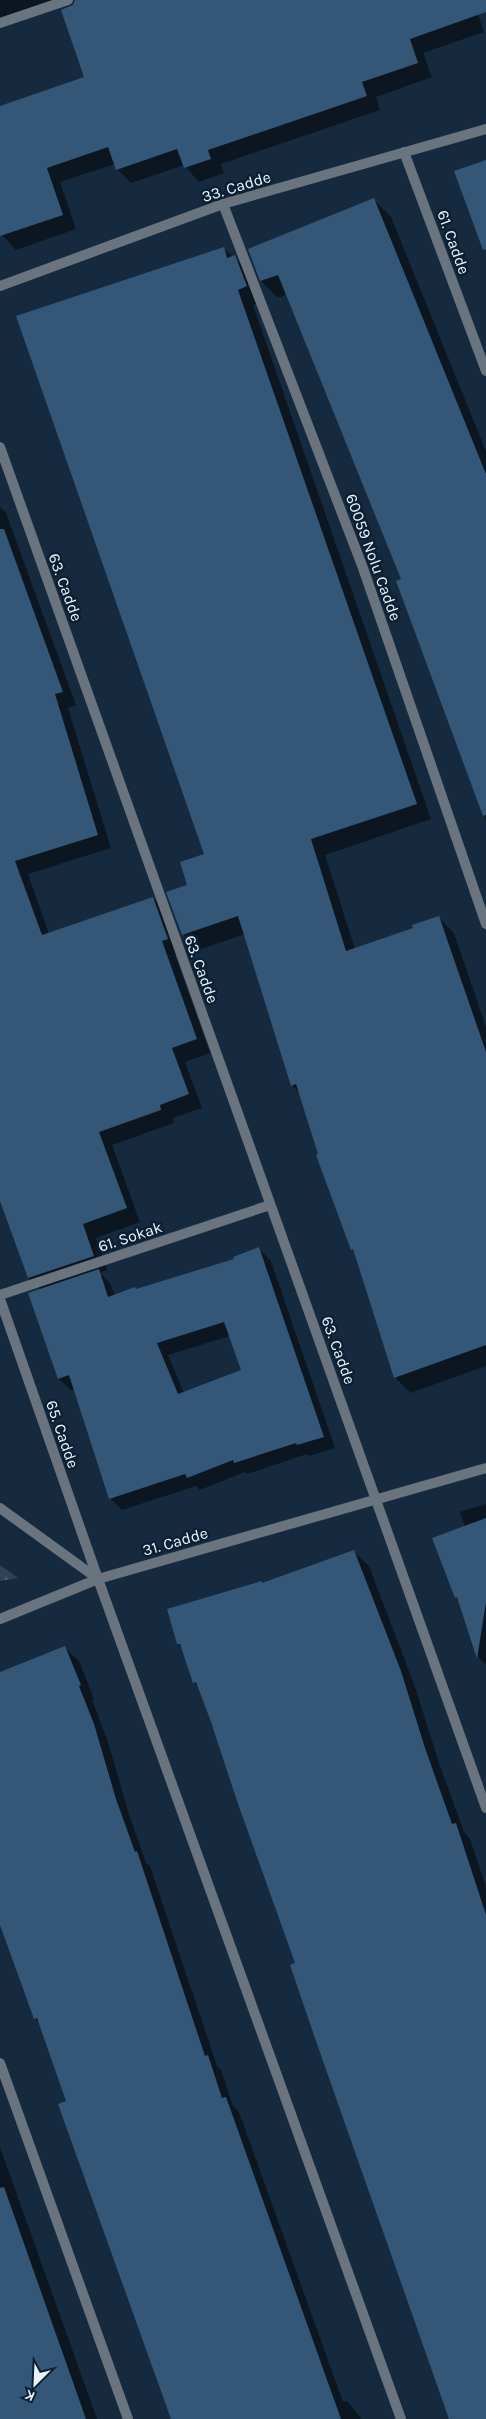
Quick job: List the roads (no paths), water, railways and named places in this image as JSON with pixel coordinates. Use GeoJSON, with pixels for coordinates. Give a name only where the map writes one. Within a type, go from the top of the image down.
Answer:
{"type":"FeatureCollection","features":[{"type":"Feature","properties":{"kind":"street"},"geometry":{"type":"LineString","coordinates":[[0,23],[68,0]]}},
{"type":"Feature","properties":{"kind":"street","name":"33. Cadde"},"geometry":{"type":"LineString","coordinates":[[0,286],[223,204],[486,129]]}},
{"type":"Feature","properties":{"kind":"street","name":"61. Cadde"},"geometry":{"type":"LineString","coordinates":[[404,152],[486,371]]}},
{"type":"Feature","properties":{"kind":"street","name":"60059 Nolu Cadde"},"geometry":{"type":"LineString","coordinates":[[223,204],[363,568],[486,924]]}},
{"type":"Feature","properties":{"kind":"street","name":"63. Cadde"},"geometry":{"type":"LineString","coordinates":[[0,447],[486,1808]]}},
{"type":"Feature","properties":{"kind":"street","name":"61. Sokak"},"geometry":{"type":"LineString","coordinates":[[0,1295],[270,1205]]}},
{"type":"Feature","properties":{"kind":"street","name":"65. Cadde"},"geometry":{"type":"LineString","coordinates":[[0,1299],[98,1578],[401,2419]]}},
{"type":"Feature","properties":{"kind":"street","name":"31. Cadde"},"geometry":{"type":"LineString","coordinates":[[0,1619],[98,1578],[486,1468]]}},
{"type":"Feature","properties":{"kind":"street"},"geometry":{"type":"LineString","coordinates":[[0,1508],[98,1578]]}},
{"type":"Feature","properties":{"kind":"street"},"geometry":{"type":"LineString","coordinates":[[0,2064],[128,2419]]}}]}
